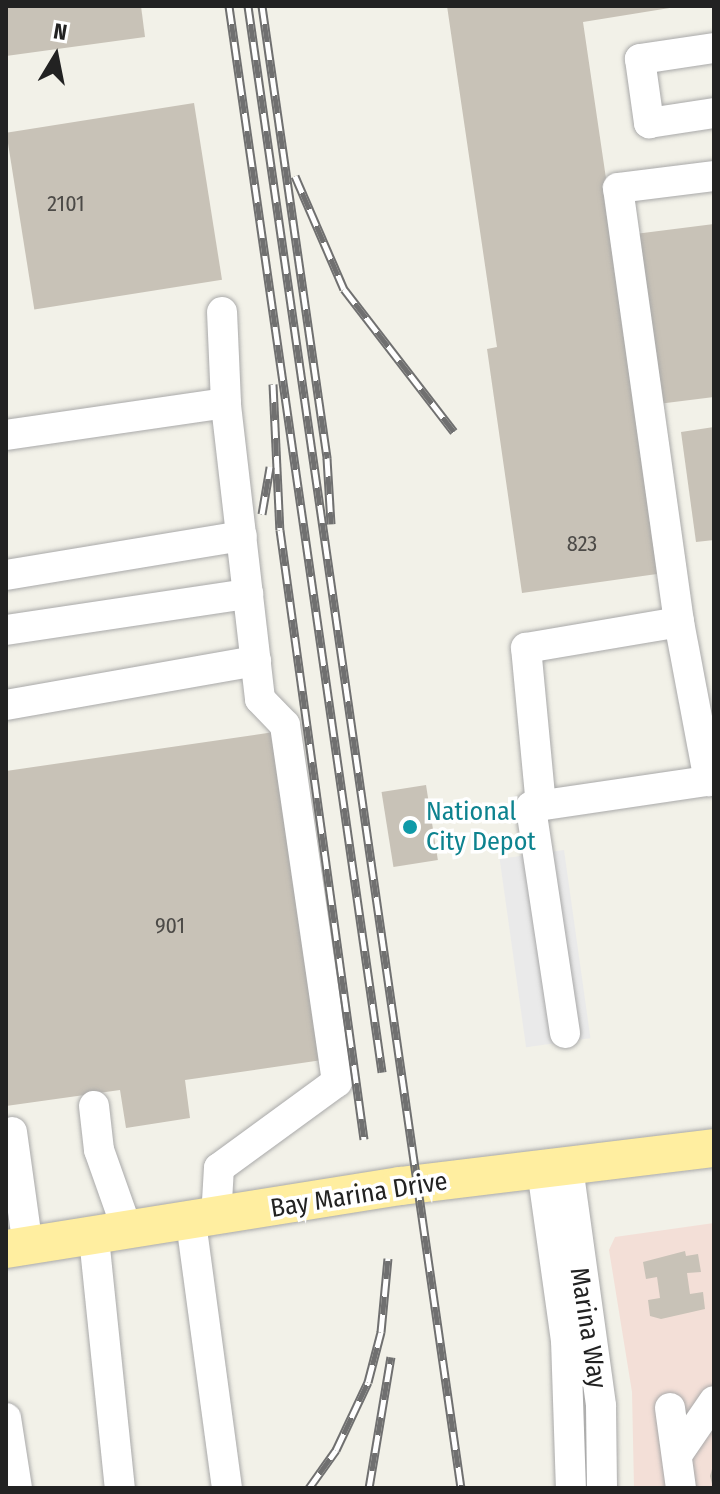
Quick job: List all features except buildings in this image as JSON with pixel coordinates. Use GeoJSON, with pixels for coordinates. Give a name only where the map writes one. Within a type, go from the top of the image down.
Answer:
{"type":"FeatureCollection","features":[{"type":"Feature","properties":{"kind":"main road","name":"Bay Marina Drive"},"geometry":{"type":"LineString","coordinates":[[17,1248],[400,1186],[714,1148]]}},
{"type":"Feature","properties":{"kind":"street"},"geometry":{"type":"LineString","coordinates":[[714,48],[640,59],[649,123],[714,113]]}},
{"type":"Feature","properties":{"kind":"street"},"geometry":{"type":"LineString","coordinates":[[536,806],[712,780],[679,622],[618,188],[714,176]]}},
{"type":"Feature","properties":{"kind":"street"},"geometry":{"type":"LineString","coordinates":[[222,312],[226,403],[260,699],[285,725],[337,1082],[219,1168],[204,1220],[227,1488]]}},
{"type":"Feature","properties":{"kind":"street"},"geometry":{"type":"LineString","coordinates":[[6,435],[226,403]]}},
{"type":"Feature","properties":{"kind":"street"},"geometry":{"type":"LineString","coordinates":[[6,575],[242,536]]}},
{"type":"Feature","properties":{"kind":"street"},"geometry":{"type":"LineString","coordinates":[[6,630],[248,594]]}},
{"type":"Feature","properties":{"kind":"street"},"geometry":{"type":"LineString","coordinates":[[565,1033],[536,806],[526,648],[679,622]]}},
{"type":"Feature","properties":{"kind":"street"},"geometry":{"type":"LineString","coordinates":[[6,705],[256,661]]}},
{"type":"Feature","properties":{"kind":"street"},"geometry":{"type":"LineString","coordinates":[[94,1106],[111,1235],[120,1488]]}},
{"type":"Feature","properties":{"kind":"street"},"geometry":{"type":"LineString","coordinates":[[12,1132],[17,1248]]}},
{"type":"Feature","properties":{"kind":"street","name":"Marina Way"},"geometry":{"type":"LineString","coordinates":[[555,1169],[566,1340],[571,1488]]}},
{"type":"Feature","properties":{"kind":"street","name":"Marina Way"},"geometry":{"type":"LineString","coordinates":[[555,1169],[601,1406],[602,1488]]}},
{"type":"Feature","properties":{"kind":"street"},"geometry":{"type":"LineString","coordinates":[[677,1455],[714,1401]]}},
{"type":"Feature","properties":{"kind":"street"},"geometry":{"type":"LineString","coordinates":[[670,1408],[681,1488]]}},
{"type":"Feature","properties":{"kind":"street"},"geometry":{"type":"LineString","coordinates":[[6,1418],[17,1488]]}},
{"type":"Feature","properties":{"kind":"shaded area"},"geometry":{"type":"Polygon","coordinates":[[[564,850],[590,1038],[526,1047],[500,859],[564,850]]]}},
{"type":"Feature","properties":{"kind":"shaded area"},"geometry":{"type":"Polygon","coordinates":[[[714,1223],[714,1488],[634,1488],[632,1392],[609,1250],[615,1237],[714,1223]]]}},
{"type":"Feature","properties":{"kind":"railway"},"geometry":{"type":"LineString","coordinates":[[229,6],[382,1072]]}},
{"type":"Feature","properties":{"kind":"railway"},"geometry":{"type":"LineString","coordinates":[[248,6],[461,1488]]}},
{"type":"Feature","properties":{"kind":"railway"},"geometry":{"type":"LineString","coordinates":[[262,6],[327,458],[331,524]]}},
{"type":"Feature","properties":{"kind":"railway"},"geometry":{"type":"LineString","coordinates":[[295,176],[344,289],[454,432]]}},
{"type":"Feature","properties":{"kind":"railway"},"geometry":{"type":"LineString","coordinates":[[273,384],[280,530],[364,1139]]}},
{"type":"Feature","properties":{"kind":"railway"},"geometry":{"type":"LineString","coordinates":[[262,514],[270,467]]}},
{"type":"Feature","properties":{"kind":"railway"},"geometry":{"type":"LineString","coordinates":[[309,1488],[336,1450],[368,1382],[381,1332],[388,1258]]}},
{"type":"Feature","properties":{"kind":"railway"},"geometry":{"type":"LineString","coordinates":[[369,1488],[391,1357]]}},
{"type":"Feature","properties":{"kind":"place","name":"National City Depot"},"geometry":{"type":"Point","coordinates":[410,827]}}]}
